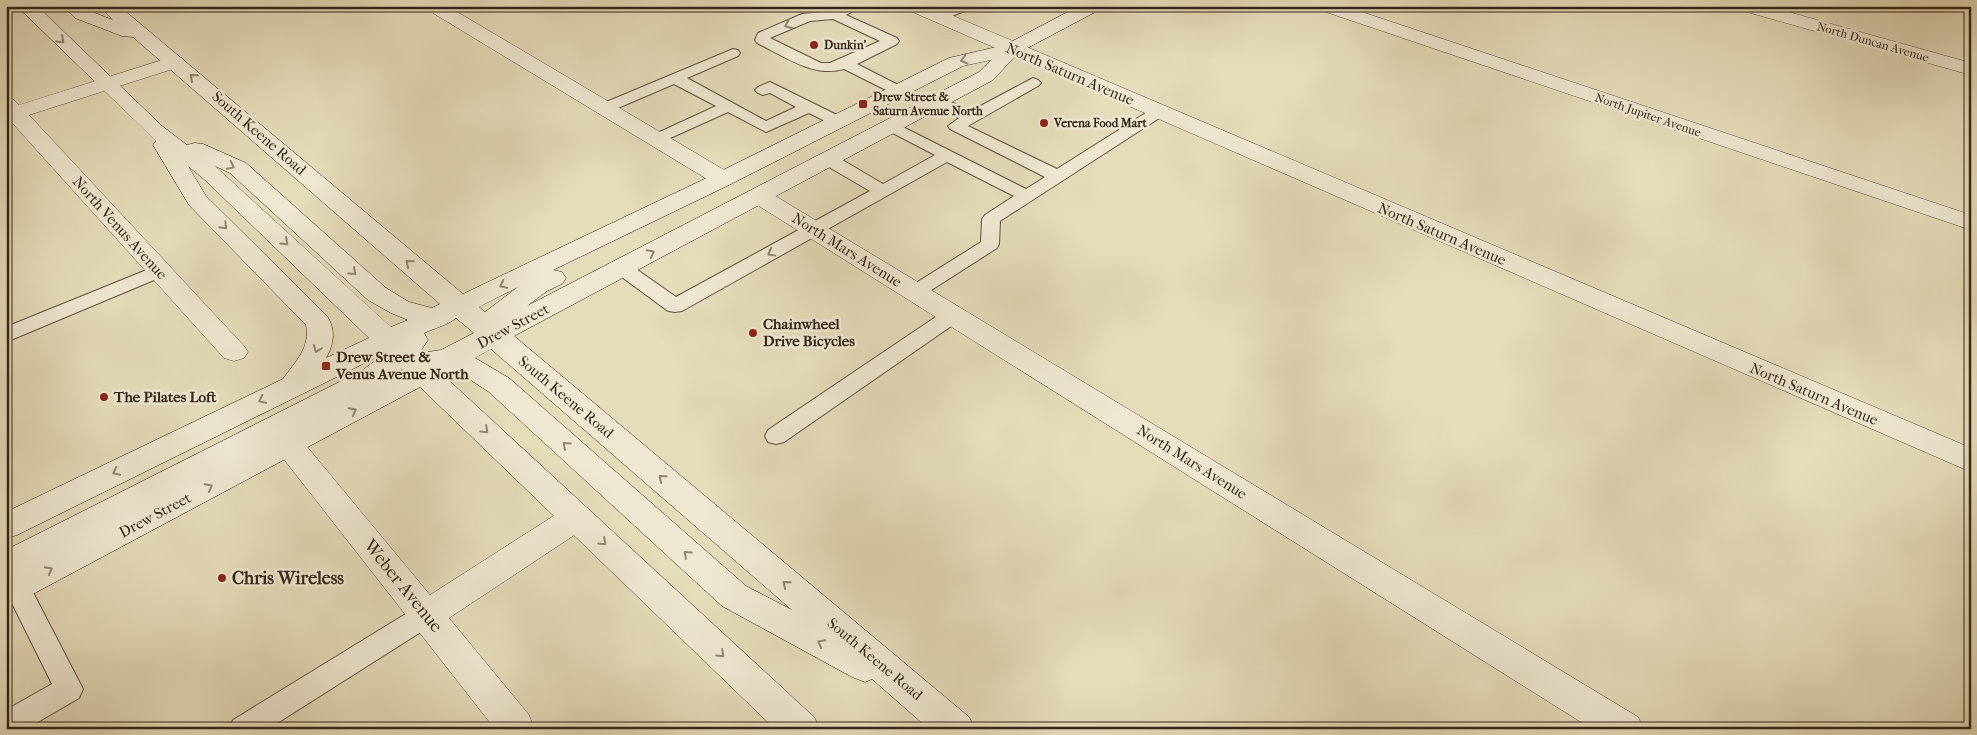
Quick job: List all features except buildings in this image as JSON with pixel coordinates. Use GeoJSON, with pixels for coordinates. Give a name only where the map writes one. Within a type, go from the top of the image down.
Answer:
{"type":"FeatureCollection","features":[{"type":"Feature","properties":{"kind":"main road","name":"South Keene Road"},"geometry":{"type":"LineString","coordinates":[[26,6],[156,130],[213,175],[444,338],[911,690],[956,729]]}},
{"type":"Feature","properties":{"kind":"main road"},"geometry":{"type":"LineString","coordinates":[[72,6],[81,14],[147,38]]}},
{"type":"Feature","properties":{"kind":"main road","name":"South Keene Road"},"geometry":{"type":"LineString","coordinates":[[108,6],[433,283],[444,338],[463,409],[801,729]]}},
{"type":"Feature","properties":{"kind":"main road"},"geometry":{"type":"LineString","coordinates":[[434,6],[723,179]]}},
{"type":"Feature","properties":{"kind":"main road","name":"North Saturn Avenue"},"geometry":{"type":"LineString","coordinates":[[914,6],[1971,461]]}},
{"type":"Feature","properties":{"kind":"main road","name":"Drew Street"},"geometry":{"type":"LineString","coordinates":[[10,582],[289,444],[444,338],[723,179],[956,62],[1011,49],[1093,6]]}},
{"type":"Feature","properties":{"kind":"main road","name":"North Jupiter Avenue"},"geometry":{"type":"LineString","coordinates":[[1326,6],[1971,223]]}},
{"type":"Feature","properties":{"kind":"main road","name":"North Duncan Avenue"},"geometry":{"type":"LineString","coordinates":[[1746,6],[1971,69]]}},
{"type":"Feature","properties":{"kind":"main road","name":"Drew Street"},"geometry":{"type":"LineString","coordinates":[[444,338],[571,295],[986,76],[1011,49]]}},
{"type":"Feature","properties":{"kind":"main road"},"geometry":{"type":"LineString","coordinates":[[11,108],[108,83],[175,62]]}},
{"type":"Feature","properties":{"kind":"main road","name":"North Venus Avenue"},"geometry":{"type":"LineString","coordinates":[[11,108],[234,352]]}},
{"type":"Feature","properties":{"kind":"main road"},"geometry":{"type":"LineString","coordinates":[[156,130],[238,168],[378,294],[444,338],[499,385],[734,596],[911,690]]}},
{"type":"Feature","properties":{"kind":"main road"},"geometry":{"type":"LineString","coordinates":[[156,130],[198,200],[318,322],[322,332],[317,352],[294,385]]}},
{"type":"Feature","properties":{"kind":"main road"},"geometry":{"type":"LineString","coordinates":[[10,582],[319,406],[538,285],[735,186],[798,141]]}},
{"type":"Feature","properties":{"kind":"main road","name":"North Mars Avenue"},"geometry":{"type":"LineString","coordinates":[[759,196],[1625,729]]}},
{"type":"Feature","properties":{"kind":"main road"},"geometry":{"type":"LineString","coordinates":[[6,526],[294,385],[444,338]]}},
{"type":"Feature","properties":{"kind":"main road"},"geometry":{"type":"LineString","coordinates":[[444,338],[463,409]]}},
{"type":"Feature","properties":{"kind":"main road","name":"Weber Avenue"},"geometry":{"type":"LineString","coordinates":[[289,444],[516,727]]}},
{"type":"Feature","properties":{"kind":"main road"},"geometry":{"type":"LineString","coordinates":[[426,615],[577,517]]}},
{"type":"Feature","properties":{"kind":"lane"},"geometry":{"type":"LineString","coordinates":[[835,15],[892,41],[845,64],[832,68],[818,67],[762,40],[763,36],[807,17],[835,15],[855,6]]}},
{"type":"Feature","properties":{"kind":"lane"},"geometry":{"type":"LineString","coordinates":[[940,17],[964,6]]}},
{"type":"Feature","properties":{"kind":"lane"},"geometry":{"type":"LineString","coordinates":[[605,108],[733,53]]}},
{"type":"Feature","properties":{"kind":"lane"},"geometry":{"type":"LineString","coordinates":[[845,64],[899,90]]}},
{"type":"Feature","properties":{"kind":"lane"},"geometry":{"type":"LineString","coordinates":[[675,78],[750,114],[766,126],[808,106]]}},
{"type":"Feature","properties":{"kind":"lane"},"geometry":{"type":"LineString","coordinates":[[1033,83],[956,126],[1057,176]]}},
{"type":"Feature","properties":{"kind":"lane"},"geometry":{"type":"LineString","coordinates":[[763,90],[770,87],[785,98],[808,106],[837,121]]}},
{"type":"Feature","properties":{"kind":"lane"},"geometry":{"type":"LineString","coordinates":[[938,102],[971,117]]}},
{"type":"Feature","properties":{"kind":"lane"},"geometry":{"type":"LineString","coordinates":[[657,139],[731,105]]}},
{"type":"Feature","properties":{"kind":"lane"},"geometry":{"type":"LineString","coordinates":[[915,292],[990,244],[991,219],[1158,112]]}},
{"type":"Feature","properties":{"kind":"lane"},"geometry":{"type":"LineString","coordinates":[[892,126],[1027,196]]}},
{"type":"Feature","properties":{"kind":"lane"},"geometry":{"type":"LineString","coordinates":[[622,268],[675,306],[947,155]]}},
{"type":"Feature","properties":{"kind":"lane"},"geometry":{"type":"LineString","coordinates":[[828,160],[883,190]]}},
{"type":"Feature","properties":{"kind":"lane"},"geometry":{"type":"LineString","coordinates":[[6,335],[159,271]]}},
{"type":"Feature","properties":{"kind":"lane"},"geometry":{"type":"LineString","coordinates":[[776,436],[952,315]]}},
{"type":"Feature","properties":{"kind":"lane"},"geometry":{"type":"LineString","coordinates":[[6,725],[69,689],[10,582]]}},
{"type":"Feature","properties":{"kind":"lane"},"geometry":{"type":"LineString","coordinates":[[243,729],[426,615]]}},
{"type":"Feature","properties":{"kind":"place","name":"Dunkin'"},"geometry":{"type":"Point","coordinates":[814,45]}},
{"type":"Feature","properties":{"kind":"place","name":"Drew Street & Saturn Avenue North"},"geometry":{"type":"Point","coordinates":[863,104]}},
{"type":"Feature","properties":{"kind":"place","name":"Verena Food Mart"},"geometry":{"type":"Point","coordinates":[1044,123]}},
{"type":"Feature","properties":{"kind":"place","name":"Chainwheel Drive Bicycles"},"geometry":{"type":"Point","coordinates":[753,333]}},
{"type":"Feature","properties":{"kind":"place","name":"Drew Street & Venus Avenue North"},"geometry":{"type":"Point","coordinates":[326,366]}},
{"type":"Feature","properties":{"kind":"place","name":"The Pilates Loft"},"geometry":{"type":"Point","coordinates":[104,397]}},
{"type":"Feature","properties":{"kind":"place","name":"Chris Wireless"},"geometry":{"type":"Point","coordinates":[222,578]}}]}
